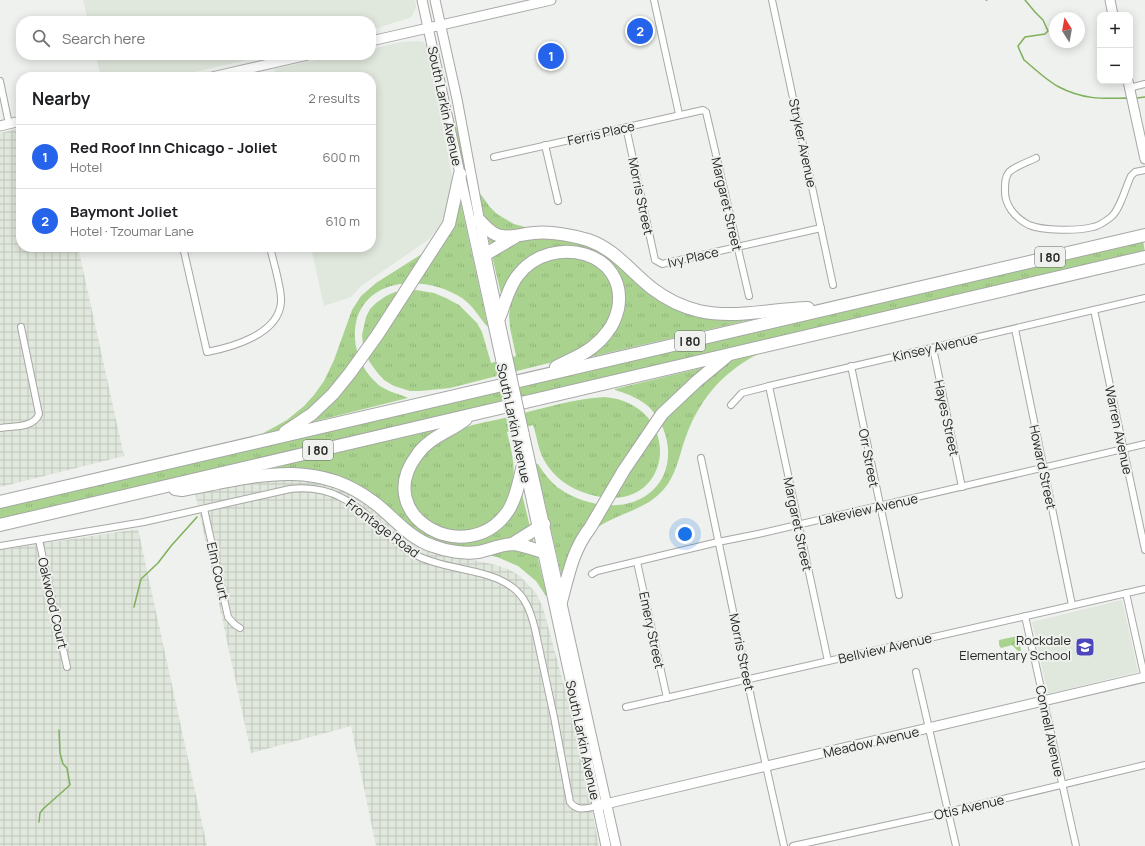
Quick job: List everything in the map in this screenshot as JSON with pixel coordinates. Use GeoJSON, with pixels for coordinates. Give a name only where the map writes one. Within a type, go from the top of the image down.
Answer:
{"type":"FeatureCollection","features":[{"type":"Feature","properties":{"kind":"highway"},"geometry":{"type":"LineString","coordinates":[[270,439],[290,430],[312,414],[342,383],[368,348],[449,224],[460,174]]}},
{"type":"Feature","properties":{"kind":"highway"},"geometry":{"type":"LineString","coordinates":[[479,220],[490,231],[501,236],[554,232],[587,240],[617,256],[663,295],[684,306],[698,310],[712,313],[739,315],[782,309],[837,307]]}},
{"type":"Feature","properties":{"kind":"highway","name":"I 80"},"geometry":{"type":"LineString","coordinates":[[0,502],[1144,235]]}},
{"type":"Feature","properties":{"kind":"highway"},"geometry":{"type":"LineString","coordinates":[[486,254],[516,236]]}},
{"type":"Feature","properties":{"kind":"highway"},"geometry":{"type":"LineString","coordinates":[[499,318],[512,284],[518,274],[534,260],[544,255],[567,251],[584,254],[600,262],[611,273],[617,287],[619,302],[614,322],[609,330],[594,346],[543,375]]}},
{"type":"Feature","properties":{"kind":"highway","name":"I 80"},"geometry":{"type":"LineString","coordinates":[[0,525],[1145,257]]}},
{"type":"Feature","properties":{"kind":"highway"},"geometry":{"type":"LineString","coordinates":[[561,602],[568,571],[584,536],[641,444],[662,414],[697,381],[728,355]]}},
{"type":"Feature","properties":{"kind":"highway"},"geometry":{"type":"LineString","coordinates":[[472,414],[460,424],[430,441],[424,446],[413,461],[407,475],[405,492],[409,507],[417,519],[430,530],[439,534],[450,536],[472,535],[486,530],[499,521],[513,502],[523,465]]}},
{"type":"Feature","properties":{"kind":"highway"},"geometry":{"type":"LineString","coordinates":[[164,486],[182,490],[272,474],[293,473],[314,475],[340,483],[362,494],[373,501],[414,536],[432,546],[460,552],[476,552],[512,544],[541,526]]}},
{"type":"Feature","properties":{"kind":"highway"},"geometry":{"type":"LineString","coordinates":[[512,544],[542,552]]}},
{"type":"Feature","properties":{"kind":"main road","name":"South Larkin Avenue"},"geometry":{"type":"LineString","coordinates":[[422,0],[460,174],[541,526],[542,552],[606,846]]}},
{"type":"Feature","properties":{"kind":"main road","name":"South Larkin Avenue"},"geometry":{"type":"LineString","coordinates":[[435,0],[457,99],[499,318],[504,360]]}},
{"type":"Feature","properties":{"kind":"main road"},"geometry":{"type":"LineString","coordinates":[[376,40],[441,25],[516,4],[551,0]]}},
{"type":"Feature","properties":{"kind":"main road"},"geometry":{"type":"LineString","coordinates":[[1110,0],[1112,12]]}},
{"type":"Feature","properties":{"kind":"main road"},"geometry":{"type":"LineString","coordinates":[[243,72],[289,60]]}},
{"type":"Feature","properties":{"kind":"main road"},"geometry":{"type":"LineString","coordinates":[[1128,84],[1145,159]]}},
{"type":"Feature","properties":{"kind":"main road"},"geometry":{"type":"LineString","coordinates":[[4,125],[16,122]]}},
{"type":"Feature","properties":{"kind":"main road","name":"South Larkin Avenue"},"geometry":{"type":"LineString","coordinates":[[520,432],[523,465],[561,602],[616,846]]}},
{"type":"Feature","properties":{"kind":"main road","name":"Meadow Avenue"},"geometry":{"type":"LineString","coordinates":[[597,806],[1044,701],[1145,679]]}},
{"type":"Feature","properties":{"kind":"street"},"geometry":{"type":"LineString","coordinates":[[654,0],[679,114]]}},
{"type":"Feature","properties":{"kind":"street","name":"Stryker Avenue"},"geometry":{"type":"LineString","coordinates":[[772,0],[833,285]]}},
{"type":"Feature","properties":{"kind":"street"},"geometry":{"type":"LineString","coordinates":[[0,81],[4,125]]}},
{"type":"Feature","properties":{"kind":"street"},"geometry":{"type":"LineString","coordinates":[[1133,84],[1145,84]]}},
{"type":"Feature","properties":{"kind":"street","name":"Ferris Place"},"geometry":{"type":"LineString","coordinates":[[494,157],[679,114],[700,110],[706,112]]}},
{"type":"Feature","properties":{"kind":"street","name":"Margaret Street"},"geometry":{"type":"LineString","coordinates":[[706,112],[749,296]]}},
{"type":"Feature","properties":{"kind":"street","name":"Morris Street"},"geometry":{"type":"LineString","coordinates":[[626,127],[655,260],[660,263]]}},
{"type":"Feature","properties":{"kind":"street"},"geometry":{"type":"LineString","coordinates":[[545,145],[558,201]]}},
{"type":"Feature","properties":{"kind":"street"},"geometry":{"type":"LineString","coordinates":[[1036,158],[1011,171],[1006,177],[1004,196],[1007,206],[1017,217],[1029,225],[1047,228],[1068,229],[1093,227],[1103,223],[1113,216],[1131,176],[1135,172],[1145,170]]}},
{"type":"Feature","properties":{"kind":"street","name":"Ivy Place"},"geometry":{"type":"LineString","coordinates":[[660,263],[662,264],[821,228]]}},
{"type":"Feature","properties":{"kind":"street"},"geometry":{"type":"LineString","coordinates":[[184,252],[207,352],[235,345],[265,330],[274,321],[279,312],[281,301],[271,252]]}},
{"type":"Feature","properties":{"kind":"street","name":"Kinsey Avenue"},"geometry":{"type":"LineString","coordinates":[[731,405],[742,393],[769,386],[1145,298]]}},
{"type":"Feature","properties":{"kind":"street","name":"Warren Avenue"},"geometry":{"type":"LineString","coordinates":[[1094,310],[1145,550]]}},
{"type":"Feature","properties":{"kind":"street"},"geometry":{"type":"LineString","coordinates":[[0,428],[30,424],[35,422],[39,414],[21,326]]}},
{"type":"Feature","properties":{"kind":"street","name":"Howard Street"},"geometry":{"type":"LineString","coordinates":[[1015,329],[1072,605]]}},
{"type":"Feature","properties":{"kind":"street","name":"Hayes Street"},"geometry":{"type":"LineString","coordinates":[[933,348],[962,487]]}},
{"type":"Feature","properties":{"kind":"street","name":"Orr Street"},"geometry":{"type":"LineString","coordinates":[[851,366],[879,506],[899,595]]}},
{"type":"Feature","properties":{"kind":"street","name":"Margaret Street"},"geometry":{"type":"LineString","coordinates":[[769,386],[828,661]]}},
{"type":"Feature","properties":{"kind":"street","name":"Lakeview Avenue"},"geometry":{"type":"LineString","coordinates":[[592,574],[597,571],[718,542],[798,525],[1145,444]]}},
{"type":"Feature","properties":{"kind":"street","name":"Morris Street"},"geometry":{"type":"LineString","coordinates":[[701,458],[747,680],[784,846]]}},
{"type":"Feature","properties":{"kind":"street","name":"Frontage Road"},"geometry":{"type":"LineString","coordinates":[[0,546],[122,527],[286,490],[305,488],[323,490],[342,497],[366,514],[394,540],[419,557],[492,577],[511,586],[522,596],[532,615],[554,717],[570,802],[573,807],[578,809],[597,806]]}},
{"type":"Feature","properties":{"kind":"street","name":"Elm Court"},"geometry":{"type":"LineString","coordinates":[[204,509],[228,617],[240,628]]}},
{"type":"Feature","properties":{"kind":"street","name":"Oakwood Court"},"geometry":{"type":"LineString","coordinates":[[39,540],[67,667]]}},
{"type":"Feature","properties":{"kind":"street","name":"Emery Street"},"geometry":{"type":"LineString","coordinates":[[637,562],[667,698]]}},
{"type":"Feature","properties":{"kind":"street","name":"Bellview Avenue"},"geometry":{"type":"LineString","coordinates":[[626,707],[1145,589]]}},
{"type":"Feature","properties":{"kind":"street"},"geometry":{"type":"LineString","coordinates":[[1126,593],[1145,679]]}},
{"type":"Feature","properties":{"kind":"street","name":"Connell Avenue"},"geometry":{"type":"LineString","coordinates":[[1025,616],[1076,846]]}},
{"type":"Feature","properties":{"kind":"street"},"geometry":{"type":"LineString","coordinates":[[916,672],[956,846]]}},
{"type":"Feature","properties":{"kind":"street","name":"Otis Avenue"},"geometry":{"type":"LineString","coordinates":[[793,846],[948,812],[1145,765]]}},
{"type":"Feature","properties":{"kind":"shaded area"},"geometry":{"type":"Polygon","coordinates":[[[83,0],[415,0],[416,7],[412,16],[409,18],[376,28],[376,16],[87,16],[83,0]]]}},
{"type":"Feature","properties":{"kind":"shaded area"},"geometry":{"type":"Polygon","coordinates":[[[419,41],[423,42],[427,47],[452,176],[453,190],[446,220],[428,240],[361,286],[351,297],[324,306],[312,252],[376,252],[376,72],[275,72],[274,69],[316,60],[376,60],[376,48],[402,42],[419,41]]]}},
{"type":"Feature","properties":{"kind":"shaded area"},"geometry":{"type":"Polygon","coordinates":[[[97,60],[246,60],[195,72],[100,72],[97,60]]]}},
{"type":"Feature","properties":{"kind":"shaded area"},"geometry":{"type":"Polygon","coordinates":[[[16,129],[16,252],[79,252],[124,456],[0,487],[0,133],[16,129]]]}},
{"type":"Feature","properties":{"kind":"shaded area"},"geometry":{"type":"Polygon","coordinates":[[[295,478],[331,484],[365,502],[429,550],[496,565],[510,570],[520,576],[536,593],[543,608],[576,730],[599,846],[376,846],[351,726],[251,753],[195,492],[271,480],[295,478]]]}},
{"type":"Feature","properties":{"kind":"shaded area"},"geometry":{"type":"Polygon","coordinates":[[[138,529],[207,846],[0,846],[0,550],[138,529]]]}},
{"type":"Feature","properties":{"kind":"shaded area","name":"Rockdale Elementary School"},"geometry":{"type":"Polygon","coordinates":[[[1122,600],[1138,672],[1048,694],[1032,622],[1122,600]]]}},
{"type":"Feature","properties":{"kind":"green space"},"geometry":{"type":"Polygon","coordinates":[[[449,107],[461,142],[478,231],[476,231],[449,107]]]}},
{"type":"Feature","properties":{"kind":"green space"},"geometry":{"type":"Polygon","coordinates":[[[479,192],[497,214],[514,224],[591,245],[671,303],[776,314],[577,360],[618,319],[608,264],[548,251],[502,298],[479,192]]]}},
{"type":"Feature","properties":{"kind":"green space"},"geometry":{"type":"Polygon","coordinates":[[[461,204],[488,327],[466,301],[449,291],[434,286],[419,283],[403,284],[388,287],[375,293],[365,304],[357,318],[355,336],[358,354],[367,372],[380,386],[408,398],[260,435],[287,420],[304,406],[314,395],[324,381],[334,360],[352,310],[361,296],[376,283],[425,252],[458,205],[461,204]]]}},
{"type":"Feature","properties":{"kind":"green space"},"geometry":{"type":"Polygon","coordinates":[[[1143,240],[1145,253],[70,503],[62,503],[56,507],[0,520],[0,507],[140,474],[144,475],[1143,240]]]}},
{"type":"Feature","properties":{"kind":"green space"},"geometry":{"type":"Polygon","coordinates":[[[569,256],[594,263],[608,276],[614,291],[612,314],[594,341],[557,361],[450,388],[410,391],[394,386],[384,380],[369,361],[363,344],[362,335],[366,317],[370,309],[386,296],[395,292],[416,290],[434,293],[459,305],[477,323],[482,332],[491,363],[516,356],[510,328],[509,315],[511,302],[523,275],[539,263],[549,259],[569,256]]]}},
{"type":"Feature","properties":{"kind":"green space"},"geometry":{"type":"Polygon","coordinates":[[[758,354],[732,370],[712,390],[704,401],[690,427],[674,473],[664,489],[648,503],[609,520],[592,532],[587,537],[562,578],[536,464],[538,464],[546,476],[557,487],[579,499],[605,505],[618,505],[631,503],[642,498],[653,490],[665,471],[668,460],[666,438],[663,427],[650,408],[638,399],[615,389],[758,354]]]}},
{"type":"Feature","properties":{"kind":"green space"},"geometry":{"type":"Polygon","coordinates":[[[605,397],[632,405],[649,419],[659,438],[660,459],[653,477],[638,491],[617,498],[588,494],[563,482],[552,472],[544,460],[540,452],[533,425],[507,432],[514,469],[513,484],[507,502],[494,518],[476,528],[466,531],[455,531],[444,530],[418,513],[413,502],[411,489],[412,477],[415,469],[419,461],[432,447],[448,436],[467,427],[567,402],[605,397]]]}},
{"type":"Feature","properties":{"kind":"green space"},"geometry":{"type":"Polygon","coordinates":[[[447,427],[405,471],[415,522],[477,537],[521,490],[547,596],[536,581],[518,566],[497,557],[425,540],[364,491],[270,470],[288,464],[447,427]]]}},
{"type":"Feature","properties":{"kind":"green space"},"geometry":{"type":"Polygon","coordinates":[[[1018,636],[1021,650],[1020,653],[1012,645],[1001,648],[999,645],[999,640],[1018,636]]]}},
{"type":"Feature","properties":{"kind":"waterway"},"geometry":{"type":"LineString","coordinates":[[1025,0],[1043,20],[1048,31],[1045,34],[1025,37],[1018,46],[1024,60],[1050,82],[1067,91],[1084,96],[1128,99]]}},
{"type":"Feature","properties":{"kind":"waterway"},"geometry":{"type":"LineString","coordinates":[[1137,98],[1145,97]]}},
{"type":"Feature","properties":{"kind":"waterway"},"geometry":{"type":"LineString","coordinates":[[134,607],[141,579],[158,563],[197,517]]}},
{"type":"Feature","properties":{"kind":"waterway"},"geometry":{"type":"LineString","coordinates":[[39,822],[40,813],[43,809],[70,785],[67,768],[63,764],[60,753],[59,730]]}},
{"type":"Feature","properties":{"kind":"place","name":"Baymont Joliet"},"geometry":{"type":"Point","coordinates":[640,31]}},
{"type":"Feature","properties":{"kind":"place","name":"Red Roof Inn Chicago - Joliet"},"geometry":{"type":"Point","coordinates":[551,56]}},
{"type":"Feature","properties":{"kind":"place","name":"Rockdale Elementary School"},"geometry":{"type":"Point","coordinates":[1085,647]}}]}
